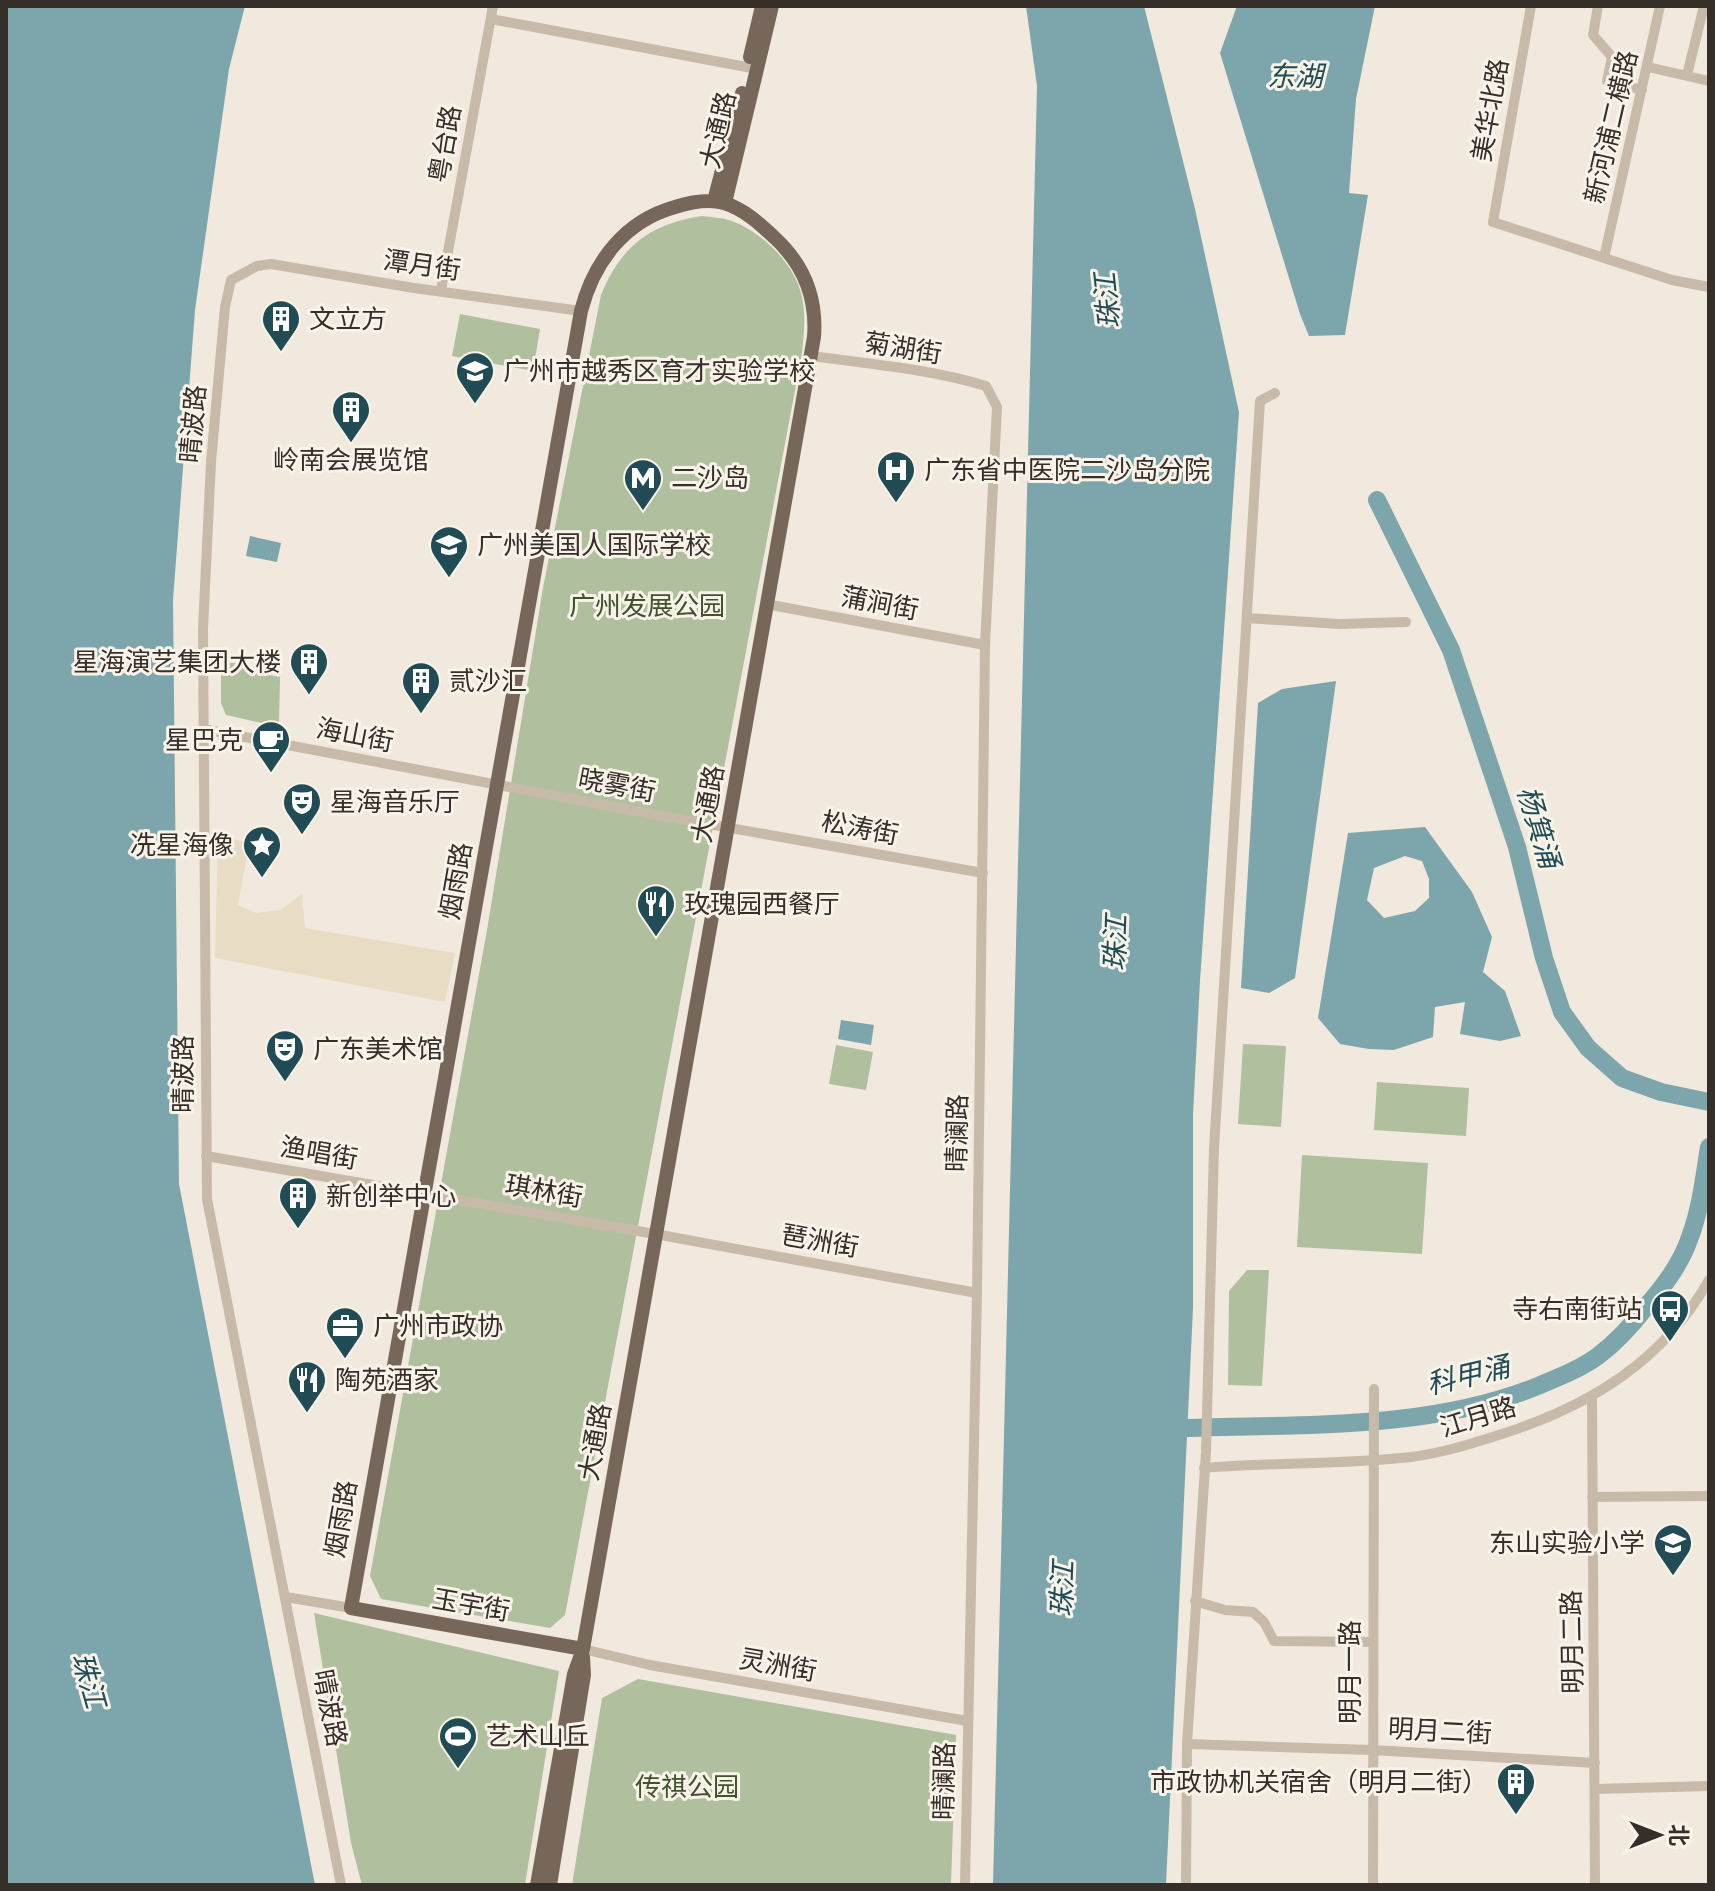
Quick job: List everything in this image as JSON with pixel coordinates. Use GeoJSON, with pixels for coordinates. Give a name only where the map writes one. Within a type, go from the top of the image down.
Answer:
{"type":"FeatureCollection","features":[{"type":"Feature","properties":{"kind":"main road","name":"大通路"},"geometry":{"type":"LineString","coordinates":[[537,1885],[574,1674],[583,1649],[812,356],[816,320],[814,305],[800,267],[761,225],[738,208],[720,202],[752,68],[762,6]]}},
{"type":"Feature","properties":{"kind":"main road","name":"大通路"},"geometry":{"type":"LineString","coordinates":[[752,68],[772,6]]}},
{"type":"Feature","properties":{"kind":"main road","name":"烟雨路"},"geometry":{"type":"LineString","coordinates":[[351,1608],[581,311],[590,280],[600,262],[632,226],[670,208],[720,202]]}},
{"type":"Feature","properties":{"kind":"main road","name":"玉宇街"},"geometry":{"type":"LineString","coordinates":[[351,1608],[583,1649]]}},
{"type":"Feature","properties":{"kind":"main road","name":"大通路"},"geometry":{"type":"LineString","coordinates":[[550,1885],[584,1675],[583,1649]]}},
{"type":"Feature","properties":{"kind":"street","name":"粤台路"},"geometry":{"type":"LineString","coordinates":[[441,290],[493,6]]}},
{"type":"Feature","properties":{"kind":"street","name":"美华北路"},"geometry":{"type":"LineString","coordinates":[[1531,6],[1493,222],[1604,258]]}},
{"type":"Feature","properties":{"kind":"street"},"geometry":{"type":"LineString","coordinates":[[1598,6],[1593,35],[1612,57],[1607,81],[1642,90]]}},
{"type":"Feature","properties":{"kind":"street","name":"新河浦二横路"},"geometry":{"type":"LineString","coordinates":[[1604,258],[1660,6]]}},
{"type":"Feature","properties":{"kind":"street"},"geometry":{"type":"LineString","coordinates":[[1687,75],[1704,6]]}},
{"type":"Feature","properties":{"kind":"street"},"geometry":{"type":"LineString","coordinates":[[491,19],[752,68]]}},
{"type":"Feature","properties":{"kind":"street"},"geometry":{"type":"LineString","coordinates":[[1648,67],[1709,81]]}},
{"type":"Feature","properties":{"kind":"street"},"geometry":{"type":"LineString","coordinates":[[1604,258],[1672,280],[1709,287]]}},
{"type":"Feature","properties":{"kind":"street","name":"潭月街"},"geometry":{"type":"LineString","coordinates":[[257,266],[271,264],[581,311]]}},
{"type":"Feature","properties":{"kind":"street","name":"晴波路"},"geometry":{"type":"LineString","coordinates":[[257,266],[231,280],[225,307],[208,523],[203,629],[207,1199],[341,1885]]}},
{"type":"Feature","properties":{"kind":"street","name":"菊湖街"},"geometry":{"type":"LineString","coordinates":[[812,356],[917,371],[986,386]]}},
{"type":"Feature","properties":{"kind":"street","name":"晴澜路"},"geometry":{"type":"LineString","coordinates":[[965,1885],[977,1293],[985,645],[997,407],[986,386]]}},
{"type":"Feature","properties":{"kind":"street"},"geometry":{"type":"LineString","coordinates":[[1186,1885],[1187,1744],[1206,1452],[1214,1148],[1260,401],[1275,393]]}},
{"type":"Feature","properties":{"kind":"street","name":"蒲涧街"},"geometry":{"type":"LineString","coordinates":[[766,604],[985,645]]}},
{"type":"Feature","properties":{"kind":"street"},"geometry":{"type":"LineString","coordinates":[[1247,618],[1339,624],[1406,622]]}},
{"type":"Feature","properties":{"kind":"street","name":"海山街"},"geometry":{"type":"LineString","coordinates":[[203,729],[498,785]]}},
{"type":"Feature","properties":{"kind":"street","name":"晓雾街"},"geometry":{"type":"LineString","coordinates":[[498,785],[729,826]]}},
{"type":"Feature","properties":{"kind":"street","name":"松涛街"},"geometry":{"type":"LineString","coordinates":[[729,826],[983,873]]}},
{"type":"Feature","properties":{"kind":"street","name":"渔唱街"},"geometry":{"type":"LineString","coordinates":[[206,1156],[425,1193]]}},
{"type":"Feature","properties":{"kind":"street","name":"琪林街"},"geometry":{"type":"LineString","coordinates":[[425,1193],[655,1234]]}},
{"type":"Feature","properties":{"kind":"street","name":"琶洲街"},"geometry":{"type":"LineString","coordinates":[[655,1234],[977,1293]]}},
{"type":"Feature","properties":{"kind":"street","name":"江月路"},"geometry":{"type":"LineString","coordinates":[[1204,1468],[1376,1460],[1425,1454],[1478,1442],[1556,1415],[1592,1398],[1641,1361],[1667,1336],[1709,1280]]}},
{"type":"Feature","properties":{"kind":"street","name":"明月一路"},"geometry":{"type":"LineString","coordinates":[[1373,1885],[1374,1389]]}},
{"type":"Feature","properties":{"kind":"street","name":"明月二路"},"geometry":{"type":"LineString","coordinates":[[1592,1398],[1595,1885]]}},
{"type":"Feature","properties":{"kind":"street"},"geometry":{"type":"LineString","coordinates":[[1592,1497],[1709,1496]]}},
{"type":"Feature","properties":{"kind":"street"},"geometry":{"type":"LineString","coordinates":[[286,1597],[351,1608]]}},
{"type":"Feature","properties":{"kind":"street"},"geometry":{"type":"LineString","coordinates":[[1195,1601],[1225,1610],[1253,1612],[1264,1622],[1274,1641],[1372,1642]]}},
{"type":"Feature","properties":{"kind":"street","name":"灵洲街"},"geometry":{"type":"LineString","coordinates":[[583,1649],[650,1665],[967,1721]]}},
{"type":"Feature","properties":{"kind":"street","name":"明月二街"},"geometry":{"type":"LineString","coordinates":[[1187,1744],[1372,1750],[1595,1763]]}},
{"type":"Feature","properties":{"kind":"street"},"geometry":{"type":"LineString","coordinates":[[1595,1789],[1709,1786]]}},
{"type":"Feature","properties":{"kind":"green space","name":"广州发展公园"},"geometry":{"type":"Polygon","coordinates":[[[702,216],[744,226],[766,242],[785,262],[802,297],[802,353],[565,1615],[550,1628],[381,1599],[370,1576],[487,930],[543,588],[601,295],[618,263],[640,240],[667,225],[702,216]]]}},
{"type":"Feature","properties":{"kind":"green space"},"geometry":{"type":"Polygon","coordinates":[[[460,314],[540,329],[533,371],[452,356],[460,314]]]}},
{"type":"Feature","properties":{"kind":"green space"},"geometry":{"type":"Polygon","coordinates":[[[221,662],[247,664],[247,671],[280,677],[279,723],[275,726],[226,715],[221,703],[221,662]]]}},
{"type":"Feature","properties":{"kind":"green space"},"geometry":{"type":"Polygon","coordinates":[[[1243,1044],[1286,1046],[1281,1127],[1238,1124],[1243,1044]]]}},
{"type":"Feature","properties":{"kind":"green space"},"geometry":{"type":"Polygon","coordinates":[[[836,1045],[873,1052],[866,1090],[829,1084],[836,1045]]]}},
{"type":"Feature","properties":{"kind":"green space"},"geometry":{"type":"Polygon","coordinates":[[[1377,1082],[1469,1088],[1466,1136],[1374,1130],[1377,1082]]]}},
{"type":"Feature","properties":{"kind":"green space"},"geometry":{"type":"Polygon","coordinates":[[[1302,1155],[1428,1163],[1422,1254],[1297,1247],[1302,1155]]]}},
{"type":"Feature","properties":{"kind":"green space"},"geometry":{"type":"Polygon","coordinates":[[[1247,1270],[1269,1270],[1262,1386],[1228,1385],[1229,1291],[1247,1270]]]}},
{"type":"Feature","properties":{"kind":"green space"},"geometry":{"type":"Polygon","coordinates":[[[314,1613],[559,1671],[525,1885],[362,1885],[351,1843],[314,1613]]]}},
{"type":"Feature","properties":{"kind":"green space","name":"传祺公园"},"geometry":{"type":"Polygon","coordinates":[[[638,1679],[956,1735],[951,1885],[572,1885],[602,1698],[638,1679]]]}},
{"type":"Feature","properties":{"kind":"shaded area"},"geometry":{"type":"Polygon","coordinates":[[[218,833],[249,844],[238,905],[256,913],[280,910],[302,894],[305,928],[455,953],[445,1002],[215,958],[218,833]]]}},
{"type":"Feature","properties":{"kind":"water","name":"珠江"},"geometry":{"type":"Polygon","coordinates":[[[6,6],[245,6],[229,69],[195,310],[173,600],[179,1184],[315,1885],[6,1885],[6,6]]]}},
{"type":"Feature","properties":{"kind":"water","name":"珠江"},"geometry":{"type":"Polygon","coordinates":[[[1026,6],[1144,6],[1195,209],[1239,412],[1193,1114],[1193,1308],[1166,1885],[993,1885],[1037,86],[1026,6]]]}},
{"type":"Feature","properties":{"kind":"water","name":"东湖"},"geometry":{"type":"Polygon","coordinates":[[[1237,6],[1375,6],[1356,99],[1349,193],[1368,195],[1345,335],[1309,336],[1300,314],[1220,53],[1237,6]]]}},
{"type":"Feature","properties":{"kind":"water"},"geometry":{"type":"Polygon","coordinates":[[[250,536],[281,543],[277,562],[246,556],[250,536]]]}},
{"type":"Feature","properties":{"kind":"water"},"geometry":{"type":"Polygon","coordinates":[[[1336,681],[1295,978],[1269,993],[1241,988],[1258,703],[1282,689],[1336,681]]]}},
{"type":"Feature","properties":{"kind":"water"},"geometry":{"type":"Polygon","coordinates":[[[1425,827],[1472,892],[1492,937],[1483,972],[1505,991],[1521,1036],[1500,1041],[1460,1034],[1465,1002],[1435,1007],[1433,1037],[1394,1050],[1340,1044],[1318,1018],[1348,833],[1425,827]],[[1405,856],[1374,868],[1367,900],[1384,918],[1415,911],[1429,898],[1429,879],[1422,861],[1405,856]]]}},
{"type":"Feature","properties":{"kind":"water"},"geometry":{"type":"Polygon","coordinates":[[[841,1020],[874,1025],[871,1045],[838,1039],[841,1020]]]}},
{"type":"Feature","properties":{"kind":"waterway","name":"杨箕涌"},"geometry":{"type":"LineString","coordinates":[[1377,500],[1451,650],[1517,847],[1544,958],[1562,1012],[1588,1048],[1622,1078],[1661,1092],[1709,1102]]}},
{"type":"Feature","properties":{"kind":"waterway","name":"科甲涌"},"geometry":{"type":"LineString","coordinates":[[1165,1429],[1401,1419],[1493,1401],[1577,1369],[1623,1334],[1677,1266],[1697,1215],[1709,1147]]}},
{"type":"Feature","properties":{"kind":"place","name":"文立方"},"geometry":{"type":"Point","coordinates":[281,353]}},
{"type":"Feature","properties":{"kind":"place","name":"广州市越秀区育才实验学校"},"geometry":{"type":"Point","coordinates":[475,405]}},
{"type":"Feature","properties":{"kind":"place","name":"岭南会展览馆"},"geometry":{"type":"Point","coordinates":[351,444]}},
{"type":"Feature","properties":{"kind":"place","name":"广东省中医院二沙岛分院"},"geometry":{"type":"Point","coordinates":[896,504]}},
{"type":"Feature","properties":{"kind":"place","name":"二沙岛"},"geometry":{"type":"Point","coordinates":[643,512]}},
{"type":"Feature","properties":{"kind":"place","name":"广州美国人国际学校"},"geometry":{"type":"Point","coordinates":[449,579]}},
{"type":"Feature","properties":{"kind":"place","name":"星海演艺集团大楼"},"geometry":{"type":"Point","coordinates":[309,696]}},
{"type":"Feature","properties":{"kind":"place","name":"贰沙汇"},"geometry":{"type":"Point","coordinates":[421,715]}},
{"type":"Feature","properties":{"kind":"place","name":"星巴克"},"geometry":{"type":"Point","coordinates":[271,774]}},
{"type":"Feature","properties":{"kind":"place","name":"星海音乐厅"},"geometry":{"type":"Point","coordinates":[302,836]}},
{"type":"Feature","properties":{"kind":"place","name":"冼星海像"},"geometry":{"type":"Point","coordinates":[262,879]}},
{"type":"Feature","properties":{"kind":"place","name":"玫瑰园西餐厅"},"geometry":{"type":"Point","coordinates":[656,938]}},
{"type":"Feature","properties":{"kind":"place","name":"广东美术馆"},"geometry":{"type":"Point","coordinates":[285,1083]}},
{"type":"Feature","properties":{"kind":"place","name":"新创举中心"},"geometry":{"type":"Point","coordinates":[298,1230]}},
{"type":"Feature","properties":{"kind":"place","name":"寺右南街站"},"geometry":{"type":"Point","coordinates":[1670,1343]}},
{"type":"Feature","properties":{"kind":"place","name":"广州市政协"},"geometry":{"type":"Point","coordinates":[345,1360]}},
{"type":"Feature","properties":{"kind":"place","name":"陶苑酒家"},"geometry":{"type":"Point","coordinates":[307,1414]}},
{"type":"Feature","properties":{"kind":"place","name":"东山实验小学"},"geometry":{"type":"Point","coordinates":[1673,1577]}},
{"type":"Feature","properties":{"kind":"place","name":"艺术山丘"},"geometry":{"type":"Point","coordinates":[458,1770]}},
{"type":"Feature","properties":{"kind":"place","name":"市政协机关宿舍（明月二街）"},"geometry":{"type":"Point","coordinates":[1516,1816]}}]}
